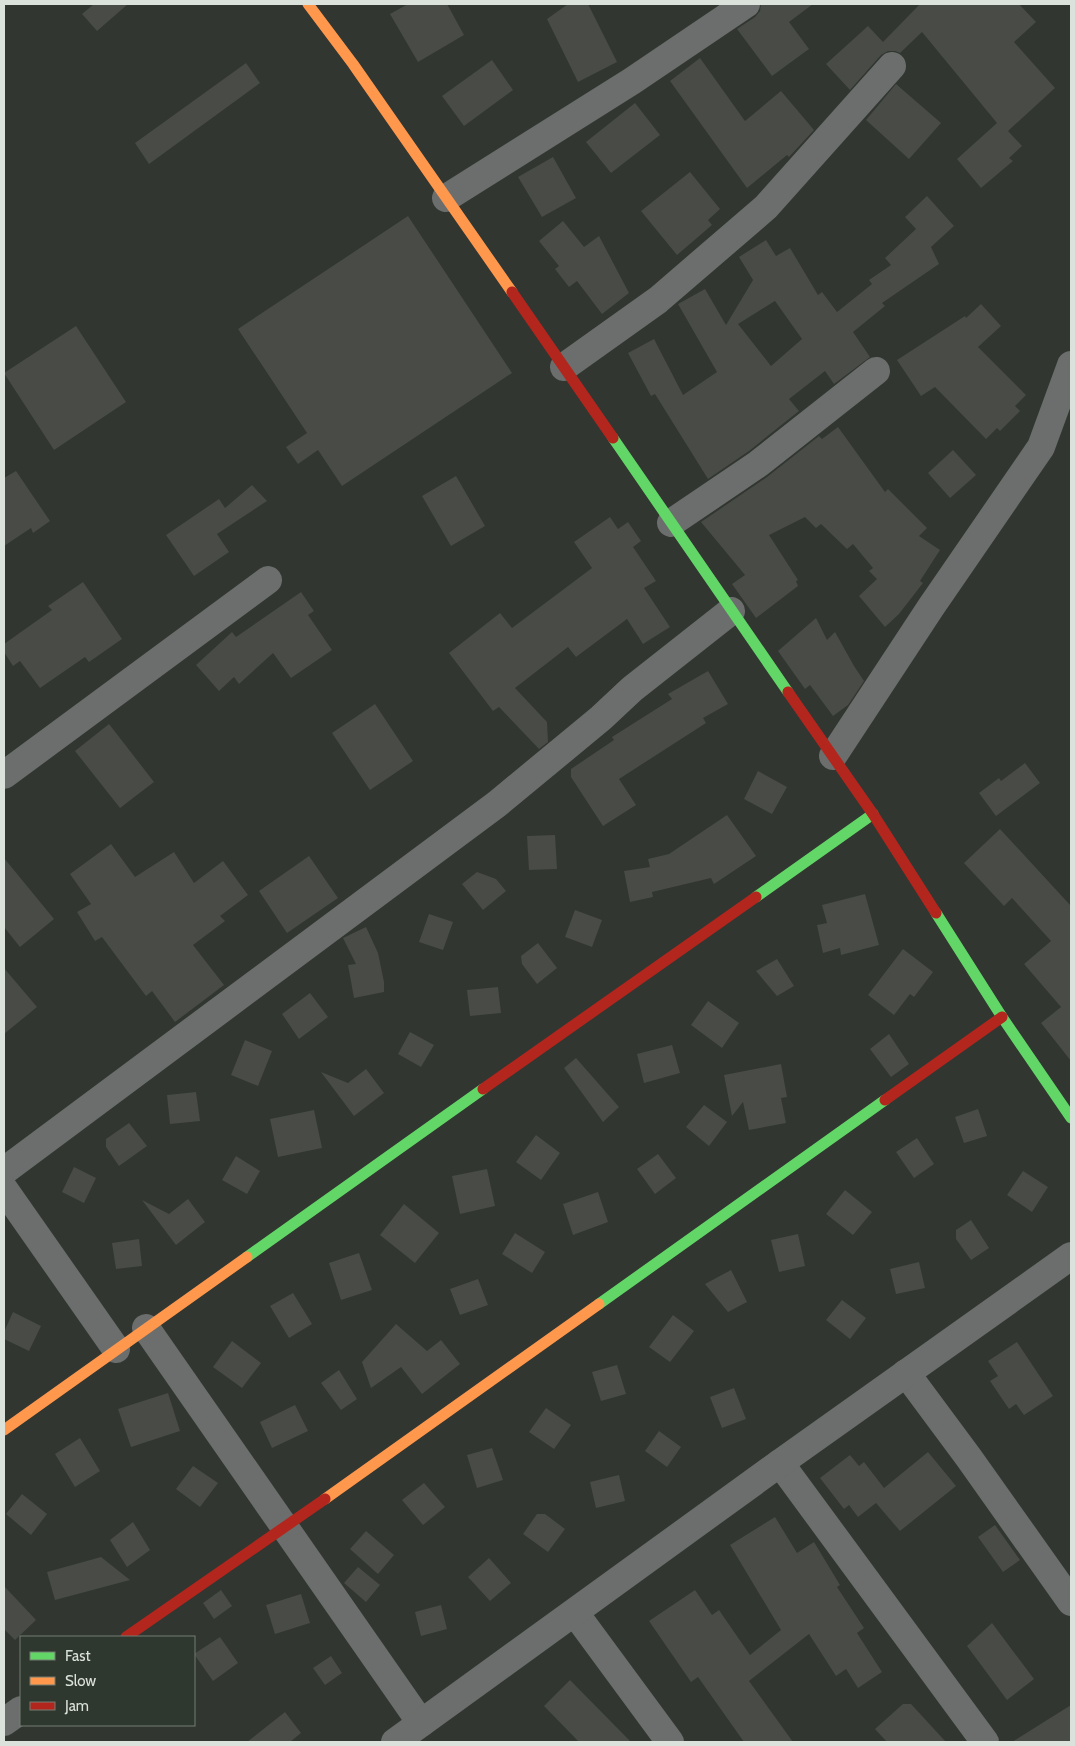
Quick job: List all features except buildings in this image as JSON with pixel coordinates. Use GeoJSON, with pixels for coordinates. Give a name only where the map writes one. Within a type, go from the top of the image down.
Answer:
{"type":"FeatureCollection","features":[{"type":"Feature","properties":{"kind":"street"},"geometry":{"type":"LineString","coordinates":[[308,4],[353,64],[731,611],[834,756],[873,814],[1002,1018],[1071,1118]]}},
{"type":"Feature","properties":{"kind":"street"},"geometry":{"type":"LineString","coordinates":[[446,198],[632,81],[746,4]]}},
{"type":"Feature","properties":{"kind":"street"},"geometry":{"type":"LineString","coordinates":[[564,367],[658,300],[766,207],[892,66]]}},
{"type":"Feature","properties":{"kind":"street"},"geometry":{"type":"LineString","coordinates":[[834,756],[1041,446],[1071,366]]}},
{"type":"Feature","properties":{"kind":"street"},"geometry":{"type":"LineString","coordinates":[[672,523],[758,464],[876,371]]}},
{"type":"Feature","properties":{"kind":"street"},"geometry":{"type":"LineString","coordinates":[[4,775],[268,580]]}},
{"type":"Feature","properties":{"kind":"street"},"geometry":{"type":"LineString","coordinates":[[4,1171],[496,804],[601,718],[632,690],[731,611]]}},
{"type":"Feature","properties":{"kind":"street"},"geometry":{"type":"LineString","coordinates":[[4,1430],[873,814]]}},
{"type":"Feature","properties":{"kind":"street"},"geometry":{"type":"LineString","coordinates":[[127,1636],[285,1527],[1002,1018]]}},
{"type":"Feature","properties":{"kind":"street"},"geometry":{"type":"LineString","coordinates":[[4,1189],[116,1349]]}},
{"type":"Feature","properties":{"kind":"street"},"geometry":{"type":"LineString","coordinates":[[395,1742],[780,1463],[1071,1256]]}},
{"type":"Feature","properties":{"kind":"street"},"geometry":{"type":"LineString","coordinates":[[146,1328],[421,1723]]}},
{"type":"Feature","properties":{"kind":"street"},"geometry":{"type":"LineString","coordinates":[[906,1374],[969,1458],[1071,1602]]}},
{"type":"Feature","properties":{"kind":"street"},"geometry":{"type":"LineString","coordinates":[[780,1463],[985,1742]]}},
{"type":"Feature","properties":{"kind":"street"},"geometry":{"type":"LineString","coordinates":[[575,1613],[670,1742]]}},
{"type":"Feature","properties":{"kind":"street"},"geometry":{"type":"LineString","coordinates":[[4,1722],[20,1711]]}},
{"type":"Feature","properties":{"kind":"traffic: fast"},"geometry":{"type":"LineString","coordinates":[[613,438],[788,692]]}},
{"type":"Feature","properties":{"kind":"traffic: fast"},"geometry":{"type":"LineString","coordinates":[[756,897],[873,814]]}},
{"type":"Feature","properties":{"kind":"traffic: fast"},"geometry":{"type":"LineString","coordinates":[[936,913],[1002,1017],[1071,1118]]}},
{"type":"Feature","properties":{"kind":"traffic: fast"},"geometry":{"type":"LineString","coordinates":[[247,1257],[483,1089]]}},
{"type":"Feature","properties":{"kind":"traffic: fast"},"geometry":{"type":"LineString","coordinates":[[599,1304],[885,1100]]}},
{"type":"Feature","properties":{"kind":"traffic: slow"},"geometry":{"type":"LineString","coordinates":[[308,4],[353,64],[512,292]]}},
{"type":"Feature","properties":{"kind":"traffic: slow"},"geometry":{"type":"LineString","coordinates":[[4,1430],[247,1257]]}},
{"type":"Feature","properties":{"kind":"traffic: slow"},"geometry":{"type":"LineString","coordinates":[[325,1499],[599,1304]]}},
{"type":"Feature","properties":{"kind":"traffic: jam"},"geometry":{"type":"LineString","coordinates":[[512,292],[613,438]]}},
{"type":"Feature","properties":{"kind":"traffic: jam"},"geometry":{"type":"LineString","coordinates":[[788,692],[873,814],[936,913]]}},
{"type":"Feature","properties":{"kind":"traffic: jam"},"geometry":{"type":"LineString","coordinates":[[483,1089],[756,897]]}},
{"type":"Feature","properties":{"kind":"traffic: jam"},"geometry":{"type":"LineString","coordinates":[[885,1100],[1002,1017]]}},
{"type":"Feature","properties":{"kind":"traffic: jam"},"geometry":{"type":"LineString","coordinates":[[127,1636],[325,1499]]}}]}
